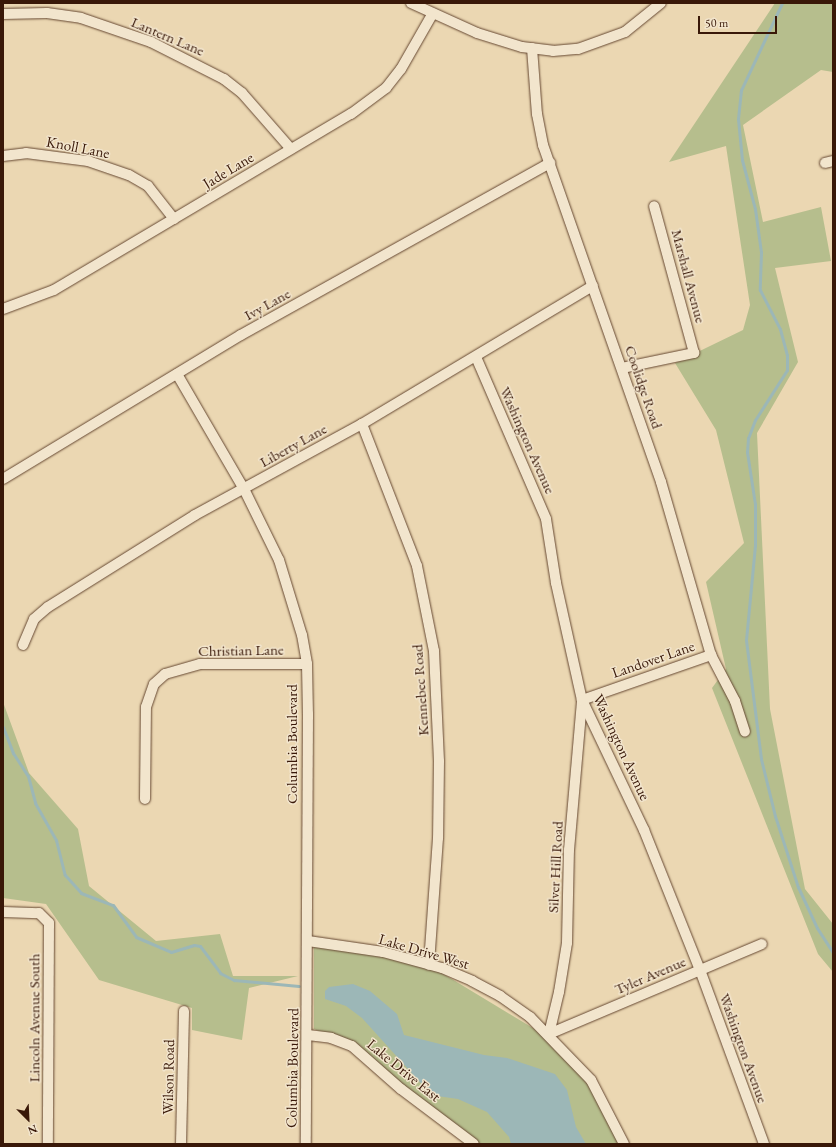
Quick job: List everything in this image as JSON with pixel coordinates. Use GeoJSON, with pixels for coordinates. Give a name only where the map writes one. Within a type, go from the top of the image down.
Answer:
{"type":"FeatureCollection","features":[{"type":"Feature","properties":{"kind":"street"},"geometry":{"type":"LineString","coordinates":[[411,3],[476,33],[532,48],[553,51],[578,49],[605,41],[625,32],[661,3]]}},
{"type":"Feature","properties":{"kind":"street","name":"Lantern Lane"},"geometry":{"type":"LineString","coordinates":[[3,14],[48,13],[80,18],[151,42],[224,79],[242,93],[291,150]]}},
{"type":"Feature","properties":{"kind":"street","name":"Jade Lane"},"geometry":{"type":"LineString","coordinates":[[3,309],[54,290],[351,114],[386,88],[401,68],[433,13]]}},
{"type":"Feature","properties":{"kind":"street","name":"Coolidge Road"},"geometry":{"type":"LineString","coordinates":[[532,48],[537,114],[543,145],[661,482],[711,655],[735,701],[745,731]]}},
{"type":"Feature","properties":{"kind":"street","name":"Knoll Lane"},"geometry":{"type":"LineString","coordinates":[[3,156],[26,153],[88,161],[129,175],[148,186],[174,219]]}},
{"type":"Feature","properties":{"kind":"street","name":"Ivy Lane"},"geometry":{"type":"LineString","coordinates":[[3,479],[241,336],[550,163]]}},
{"type":"Feature","properties":{"kind":"street","name":"Marshall Avenue"},"geometry":{"type":"LineString","coordinates":[[622,368],[694,353],[654,206]]}},
{"type":"Feature","properties":{"kind":"street","name":"Liberty Lane"},"geometry":{"type":"LineString","coordinates":[[23,645],[34,620],[48,607],[195,515],[362,424],[593,286]]}},
{"type":"Feature","properties":{"kind":"street","name":"Washington Avenue"},"geometry":{"type":"LineString","coordinates":[[476,357],[546,518],[556,583],[582,700],[644,830],[700,970],[764,1144]]}},
{"type":"Feature","properties":{"kind":"street","name":"Columbia Boulevard"},"geometry":{"type":"LineString","coordinates":[[177,374],[244,489],[279,560],[292,596],[302,635],[307,664],[308,1034],[306,1144]]}},
{"type":"Feature","properties":{"kind":"street","name":"Kennebec Road"},"geometry":{"type":"LineString","coordinates":[[362,424],[417,566],[434,650],[439,761],[438,838],[429,965]]}},
{"type":"Feature","properties":{"kind":"street","name":"Landover Lane"},"geometry":{"type":"LineString","coordinates":[[582,700],[711,655]]}},
{"type":"Feature","properties":{"kind":"street","name":"Christian Lane"},"geometry":{"type":"LineString","coordinates":[[145,798],[146,707],[154,684],[165,674],[200,664],[307,664]]}},
{"type":"Feature","properties":{"kind":"street","name":"Silver Hill Road"},"geometry":{"type":"LineString","coordinates":[[549,1034],[559,992],[567,943],[569,850],[582,700]]}},
{"type":"Feature","properties":{"kind":"street","name":"Lincoln Avenue South"},"geometry":{"type":"LineString","coordinates":[[3,912],[39,913],[49,923],[48,1144]]}},
{"type":"Feature","properties":{"kind":"street","name":"Lake Drive West"},"geometry":{"type":"LineString","coordinates":[[308,941],[383,952],[429,965],[472,981],[500,996],[530,1017],[549,1034],[591,1080],[624,1144]]}},
{"type":"Feature","properties":{"kind":"street","name":"Tyler Avenue"},"geometry":{"type":"LineString","coordinates":[[549,1034],[762,944]]}},
{"type":"Feature","properties":{"kind":"street","name":"Wilson Road"},"geometry":{"type":"LineString","coordinates":[[181,1144],[184,1011]]}},
{"type":"Feature","properties":{"kind":"street","name":"Lake Drive East"},"geometry":{"type":"LineString","coordinates":[[308,1034],[331,1038],[352,1046],[401,1089],[474,1144]]}},
{"type":"Feature","properties":{"kind":"green space"},"geometry":{"type":"Polygon","coordinates":[[[775,3],[833,3],[833,72],[821,70],[743,125],[763,222],[821,207],[831,261],[775,268],[798,362],[757,433],[770,709],[805,889],[833,924],[833,972],[818,954],[712,688],[726,669],[706,582],[744,543],[716,430],[675,363],[743,330],[750,305],[726,146],[669,162],[775,3]]]}},
{"type":"Feature","properties":{"kind":"green space"},"geometry":{"type":"Polygon","coordinates":[[[3,702],[29,773],[78,829],[89,886],[156,941],[220,934],[233,976],[298,976],[249,988],[242,1040],[192,1030],[192,1008],[99,980],[46,904],[3,898],[3,702]]]}},
{"type":"Feature","properties":{"kind":"green space"},"geometry":{"type":"Polygon","coordinates":[[[314,939],[427,964],[556,1042],[609,1113],[622,1144],[467,1144],[359,1048],[314,1029],[314,939]]]}},
{"type":"Feature","properties":{"kind":"water"},"geometry":{"type":"Polygon","coordinates":[[[353,984],[370,991],[397,1014],[404,1035],[484,1055],[507,1058],[555,1074],[567,1090],[576,1127],[586,1144],[511,1144],[509,1137],[487,1112],[458,1099],[437,1096],[427,1090],[362,1018],[346,1006],[325,999],[325,991],[329,987],[353,984]]]}},
{"type":"Feature","properties":{"kind":"waterway"},"geometry":{"type":"LineString","coordinates":[[782,3],[741,90],[738,119],[742,160],[755,209],[761,252],[760,290],[780,329],[787,355],[787,370],[755,420],[748,438],[747,452],[755,504],[755,545],[746,640],[761,759],[775,816],[798,887],[817,928],[833,953]]}},
{"type":"Feature","properties":{"kind":"waterway"},"geometry":{"type":"LineString","coordinates":[[3,727],[13,753],[28,776],[35,803],[56,840],[65,875],[81,893],[113,905],[136,937],[171,952],[194,945],[200,946],[220,973],[234,980],[299,986]]}}]}
